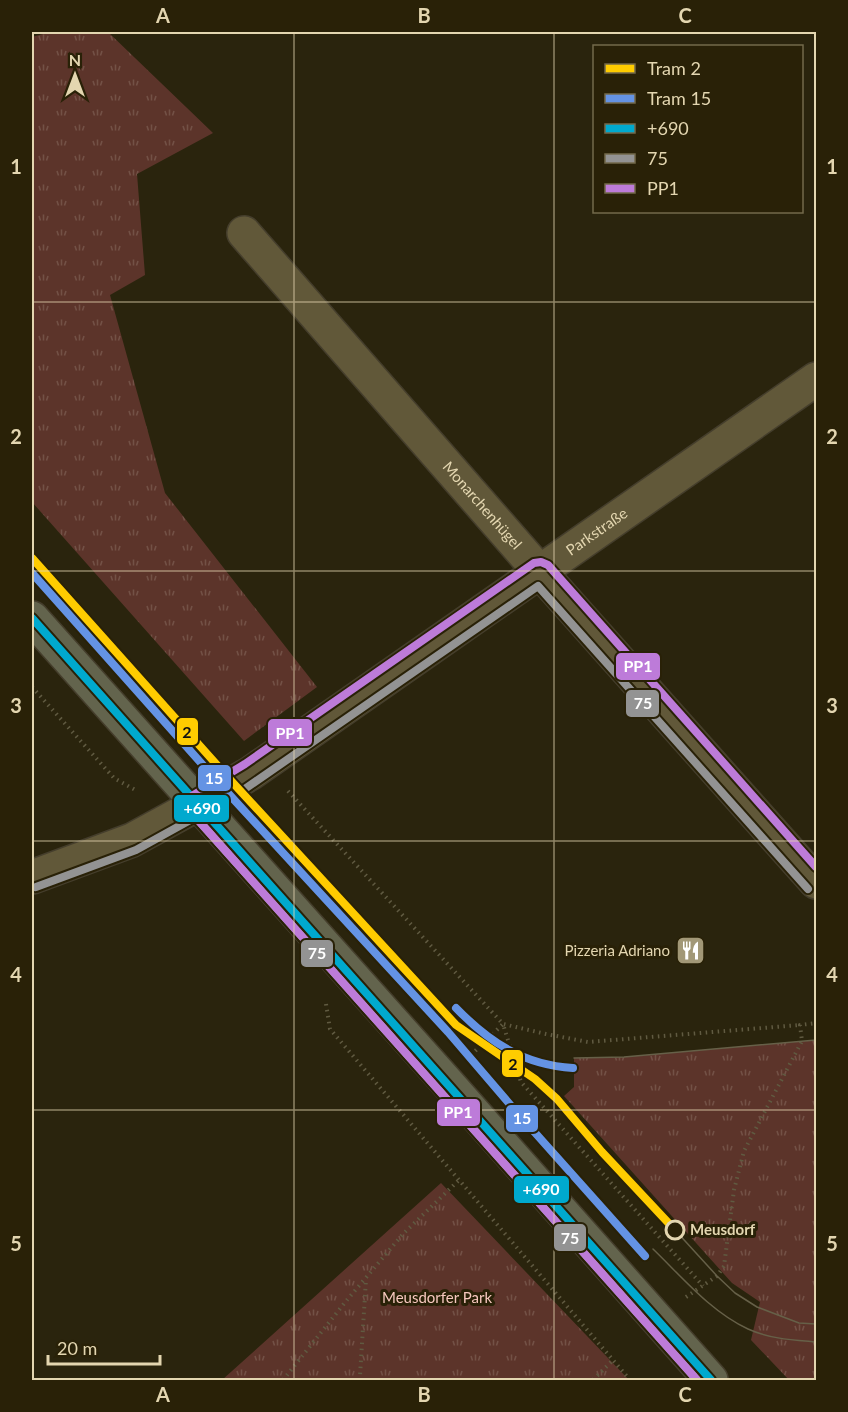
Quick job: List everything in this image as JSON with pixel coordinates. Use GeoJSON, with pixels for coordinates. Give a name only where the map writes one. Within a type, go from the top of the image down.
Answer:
{"type":"FeatureCollection","features":[{"type":"Feature","properties":{"kind":"main road"},"geometry":{"type":"LineString","coordinates":[[32,618],[711,1380]]}},
{"type":"Feature","properties":{"kind":"street","name":"Monarchenhügel"},"geometry":{"type":"LineString","coordinates":[[244,233],[540,572],[816,882]]}},
{"type":"Feature","properties":{"kind":"street","name":"Parkstraße"},"geometry":{"type":"LineString","coordinates":[[32,877],[132,840],[234,784],[816,379]]}},
{"type":"Feature","properties":{"kind":"path"},"geometry":{"type":"LineString","coordinates":[[32,687],[114,778],[152,801],[170,819]]}},
{"type":"Feature","properties":{"kind":"path"},"geometry":{"type":"LineString","coordinates":[[263,764],[503,1024],[520,1082],[704,1286]]}},
{"type":"Feature","properties":{"kind":"path"},"geometry":{"type":"LineString","coordinates":[[503,1024],[588,1042],[816,1023]]}},
{"type":"Feature","properties":{"kind":"path"},"geometry":{"type":"LineString","coordinates":[[445,1080],[503,1024]]}},
{"type":"Feature","properties":{"kind":"path"},"geometry":{"type":"LineString","coordinates":[[683,1299],[717,1276],[724,1266],[734,1190],[744,1151],[802,1041],[800,1025]]}},
{"type":"Feature","properties":{"kind":"path"},"geometry":{"type":"LineString","coordinates":[[336,1037],[630,1380]]}},
{"type":"Feature","properties":{"kind":"path"},"geometry":{"type":"LineString","coordinates":[[283,1380],[403,1234],[458,1181]]}},
{"type":"Feature","properties":{"kind":"path"},"geometry":{"type":"LineString","coordinates":[[361,1380],[366,1278]]}},
{"type":"Feature","properties":{"kind":"path"},"geometry":{"type":"LineString","coordinates":[[592,1380],[612,1361]]}},
{"type":"Feature","properties":{"kind":"green space"},"geometry":{"type":"Polygon","coordinates":[[[50,32],[108,32],[213,133],[137,174],[145,275],[110,295],[165,493],[317,687],[244,741],[32,502],[32,37],[50,32]]]}},
{"type":"Feature","properties":{"kind":"green space"},"geometry":{"type":"Polygon","coordinates":[[[816,1040],[816,1380],[789,1380],[751,1340],[760,1302],[732,1283],[564,1096],[574,1087],[574,1058],[624,1057],[816,1040]]]}},
{"type":"Feature","properties":{"kind":"green space","name":"Meusdorfer Park"},"geometry":{"type":"Polygon","coordinates":[[[441,1183],[629,1380],[222,1380],[441,1183]]]}},
{"type":"Feature","properties":{"kind":"tram line","name":"2"},"geometry":{"type":"LineString","coordinates":[[32,558],[234,784],[456,1025],[535,1079],[557,1099],[602,1152],[675,1230]]}},
{"type":"Feature","properties":{"kind":"tram line","name":"15"},"geometry":{"type":"LineString","coordinates":[[32,573],[226,791],[448,1032],[645,1256]]}},
{"type":"Feature","properties":{"kind":"tram line","name":"15"},"geometry":{"type":"LineString","coordinates":[[456,1008],[482,1032],[509,1050],[539,1062],[573,1068]]}},
{"type":"Feature","properties":{"kind":"tram line"},"geometry":{"type":"LineString","coordinates":[[574,1058],[624,1057],[816,1040]]}},
{"type":"Feature","properties":{"kind":"tram line"},"geometry":{"type":"LineString","coordinates":[[675,1230],[735,1293],[757,1307],[799,1323],[816,1324]]}},
{"type":"Feature","properties":{"kind":"tram line"},"geometry":{"type":"LineString","coordinates":[[653,1249],[709,1304],[734,1322],[765,1335],[816,1342]]}},
{"type":"Feature","properties":{"kind":"transit line","name":"PP1"},"geometry":{"type":"LineString","coordinates":[[697,1380],[190,811],[188,803],[192,796],[245,764],[534,563],[541,562],[548,565],[816,867]]}},
{"type":"Feature","properties":{"kind":"transit line","name":"75"},"geometry":{"type":"LineString","coordinates":[[36,887],[136,850],[239,793],[538,586],[808,889]]}},
{"type":"Feature","properties":{"kind":"transit line","name":"+690"},"geometry":{"type":"LineString","coordinates":[[32,618],[711,1380]]}},
{"type":"Feature","properties":{"kind":"transit line","name":"75"},"geometry":{"type":"LineString","coordinates":[[190,811],[697,1380]]}},
{"type":"Feature","properties":{"kind":"place","name":"Pizzeria Adriano"},"geometry":{"type":"Point","coordinates":[691,951]}},
{"type":"Feature","properties":{"kind":"place","name":"Meusdorf"},"geometry":{"type":"Point","coordinates":[675,1230]}}]}
